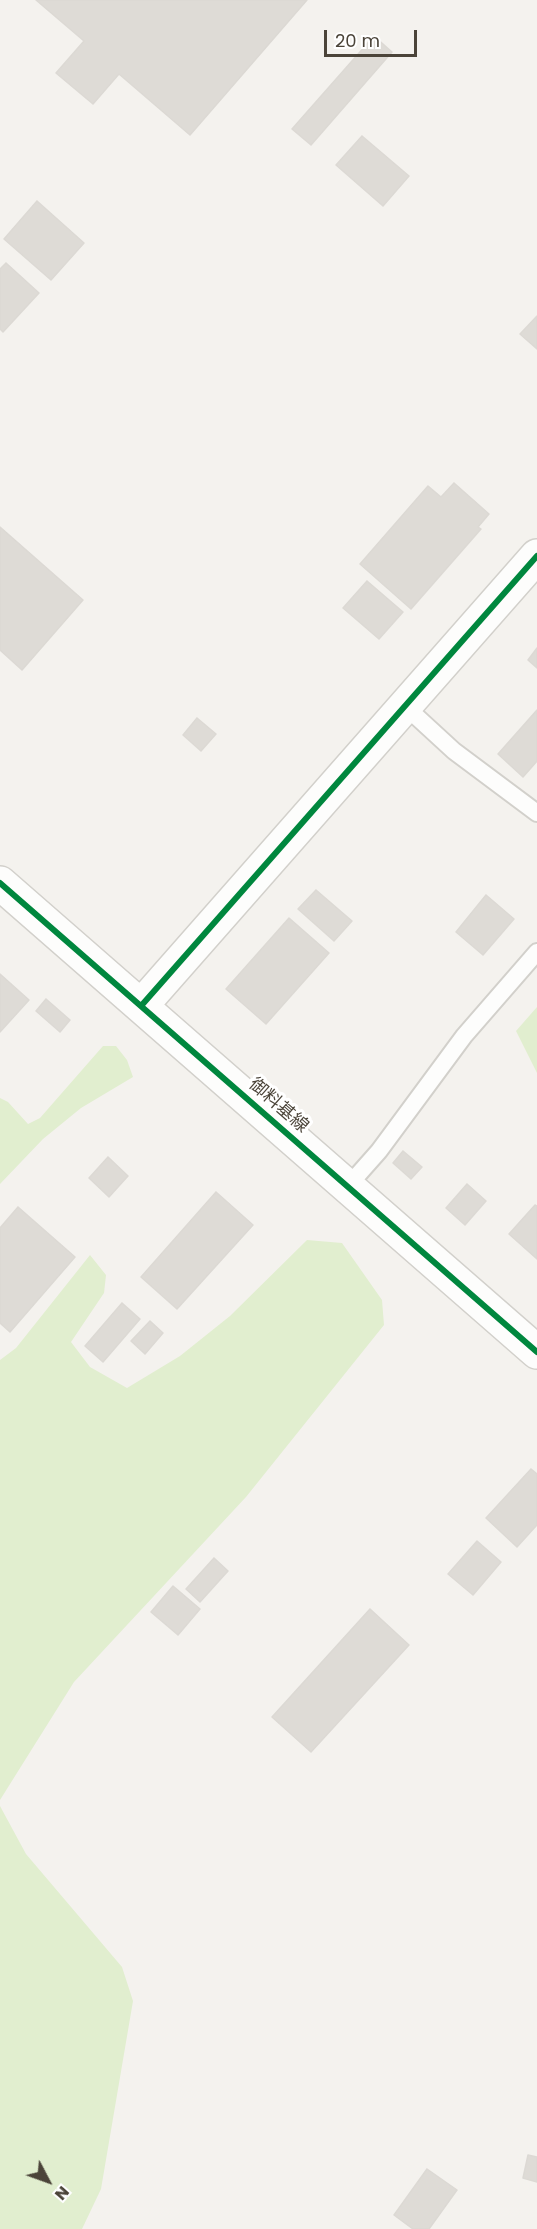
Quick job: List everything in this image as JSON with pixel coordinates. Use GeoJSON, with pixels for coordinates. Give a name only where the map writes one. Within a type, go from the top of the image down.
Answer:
{"type":"FeatureCollection","features":[{"type":"Feature","properties":{"kind":"street"},"geometry":{"type":"LineString","coordinates":[[141,1006],[537,556]]}},
{"type":"Feature","properties":{"kind":"street","name":"御料基線"},"geometry":{"type":"LineString","coordinates":[[0,883],[537,1352]]}},
{"type":"Feature","properties":{"kind":"lane"},"geometry":{"type":"LineString","coordinates":[[405,706],[454,750],[537,813]]}},
{"type":"Feature","properties":{"kind":"lane"},"geometry":{"type":"LineString","coordinates":[[348,1186],[379,1151],[464,1036],[537,952]]}},
{"type":"Feature","properties":{"kind":"green space"},"geometry":{"type":"Polygon","coordinates":[[[537,1007],[537,1073],[516,1031],[537,1007]]]}},
{"type":"Feature","properties":{"kind":"green space"},"geometry":{"type":"Polygon","coordinates":[[[103,1046],[116,1046],[127,1060],[133,1077],[81,1108],[43,1139],[0,1184],[0,1098],[8,1102],[28,1124],[40,1118],[103,1046]]]}},
{"type":"Feature","properties":{"kind":"green space"},"geometry":{"type":"Polygon","coordinates":[[[307,1240],[342,1243],[382,1300],[384,1325],[246,1497],[74,1682],[0,1800],[0,1360],[16,1348],[90,1255],[106,1275],[104,1293],[71,1342],[90,1367],[127,1388],[180,1356],[230,1316],[307,1240]]]}},
{"type":"Feature","properties":{"kind":"green space"},"geometry":{"type":"Polygon","coordinates":[[[0,1806],[26,1854],[122,1967],[133,2001],[101,2189],[82,2229],[0,2229],[0,1806]]]}},
{"type":"Feature","properties":{"kind":"building"},"geometry":{"type":"Polygon","coordinates":[[[36,0],[307,0],[190,135],[119,74],[93,104],[56,73],[84,41],[36,0]]]}},
{"type":"Feature","properties":{"kind":"building"},"geometry":{"type":"Polygon","coordinates":[[[374,36],[392,52],[311,145],[292,129],[374,36]]]}},
{"type":"Feature","properties":{"kind":"building"},"geometry":{"type":"Polygon","coordinates":[[[362,136],[409,176],[383,206],[336,165],[362,136]]]}},
{"type":"Feature","properties":{"kind":"building"},"geometry":{"type":"Polygon","coordinates":[[[37,201],[84,243],[51,280],[4,239],[37,201]]]}},
{"type":"Feature","properties":{"kind":"building"},"geometry":{"type":"Polygon","coordinates":[[[6,263],[39,293],[3,332],[0,329],[0,269],[6,263]]]}},
{"type":"Feature","properties":{"kind":"building"},"geometry":{"type":"Polygon","coordinates":[[[537,316],[537,349],[520,334],[537,316]]]}},
{"type":"Feature","properties":{"kind":"building"},"geometry":{"type":"Polygon","coordinates":[[[454,483],[489,514],[478,527],[481,529],[411,609],[360,564],[428,486],[441,497],[454,483]]]}},
{"type":"Feature","properties":{"kind":"building"},"geometry":{"type":"Polygon","coordinates":[[[0,527],[83,600],[22,670],[0,650],[0,527]]]}},
{"type":"Feature","properties":{"kind":"building"},"geometry":{"type":"Polygon","coordinates":[[[367,581],[403,612],[379,639],[343,608],[367,581]]]}},
{"type":"Feature","properties":{"kind":"building"},"geometry":{"type":"Polygon","coordinates":[[[537,648],[537,668],[528,660],[537,648]]]}},
{"type":"Feature","properties":{"kind":"building"},"geometry":{"type":"Polygon","coordinates":[[[537,710],[537,761],[523,777],[498,754],[537,710]]]}},
{"type":"Feature","properties":{"kind":"building"},"geometry":{"type":"Polygon","coordinates":[[[197,718],[216,734],[201,751],[183,735],[197,718]]]}},
{"type":"Feature","properties":{"kind":"building"},"geometry":{"type":"Polygon","coordinates":[[[316,890],[352,921],[334,941],[298,909],[316,890]]]}},
{"type":"Feature","properties":{"kind":"building"},"geometry":{"type":"Polygon","coordinates":[[[486,895],[514,919],[483,955],[456,932],[486,895]]]}},
{"type":"Feature","properties":{"kind":"building"},"geometry":{"type":"Polygon","coordinates":[[[289,918],[329,953],[266,1024],[226,989],[289,918]]]}},
{"type":"Feature","properties":{"kind":"building"},"geometry":{"type":"Polygon","coordinates":[[[0,974],[29,1000],[0,1032],[0,974]]]}},
{"type":"Feature","properties":{"kind":"building"},"geometry":{"type":"Polygon","coordinates":[[[46,999],[70,1020],[60,1032],[36,1011],[46,999]]]}},
{"type":"Feature","properties":{"kind":"building"},"geometry":{"type":"Polygon","coordinates":[[[403,1151],[422,1167],[411,1179],[393,1163],[403,1151]]]}},
{"type":"Feature","properties":{"kind":"building"},"geometry":{"type":"Polygon","coordinates":[[[108,1157],[128,1176],[109,1197],[89,1178],[108,1157]]]}},
{"type":"Feature","properties":{"kind":"building"},"geometry":{"type":"Polygon","coordinates":[[[467,1184],[486,1201],[465,1225],[446,1208],[467,1184]]]}},
{"type":"Feature","properties":{"kind":"building"},"geometry":{"type":"Polygon","coordinates":[[[216,1192],[253,1225],[177,1309],[141,1277],[216,1192]]]}},
{"type":"Feature","properties":{"kind":"building"},"geometry":{"type":"Polygon","coordinates":[[[535,1205],[537,1206],[537,1259],[509,1234],[535,1205]]]}},
{"type":"Feature","properties":{"kind":"building"},"geometry":{"type":"Polygon","coordinates":[[[18,1207],[75,1257],[10,1332],[0,1323],[0,1228],[18,1207]]]}},
{"type":"Feature","properties":{"kind":"building"},"geometry":{"type":"Polygon","coordinates":[[[122,1303],[140,1319],[103,1362],[85,1346],[122,1303]]]}},
{"type":"Feature","properties":{"kind":"building"},"geometry":{"type":"Polygon","coordinates":[[[150,1321],[163,1333],[145,1354],[131,1341],[150,1321]]]}},
{"type":"Feature","properties":{"kind":"building"},"geometry":{"type":"Polygon","coordinates":[[[531,1469],[537,1474],[537,1525],[517,1547],[486,1518],[531,1469]]]}},
{"type":"Feature","properties":{"kind":"building"},"geometry":{"type":"Polygon","coordinates":[[[477,1541],[501,1562],[473,1595],[448,1574],[477,1541]]]}},
{"type":"Feature","properties":{"kind":"building"},"geometry":{"type":"Polygon","coordinates":[[[214,1558],[228,1571],[200,1602],[186,1589],[214,1558]]]}},
{"type":"Feature","properties":{"kind":"building"},"geometry":{"type":"Polygon","coordinates":[[[173,1586],[200,1609],[178,1635],[151,1612],[173,1586]]]}},
{"type":"Feature","properties":{"kind":"building"},"geometry":{"type":"Polygon","coordinates":[[[370,1609],[409,1645],[311,1752],[272,1717],[370,1609]]]}},
{"type":"Feature","properties":{"kind":"building"},"geometry":{"type":"Polygon","coordinates":[[[528,2155],[537,2157],[537,2182],[523,2178],[528,2155]]]}},
{"type":"Feature","properties":{"kind":"building"},"geometry":{"type":"Polygon","coordinates":[[[427,2169],[457,2190],[429,2229],[413,2229],[394,2215],[427,2169]]]}},
{"type":"Feature","properties":{"kind":"cycle path"},"geometry":{"type":"LineString","coordinates":[[141,1006],[537,556]]}},
{"type":"Feature","properties":{"kind":"cycle path"},"geometry":{"type":"LineString","coordinates":[[0,883],[537,1352]]}}]}
